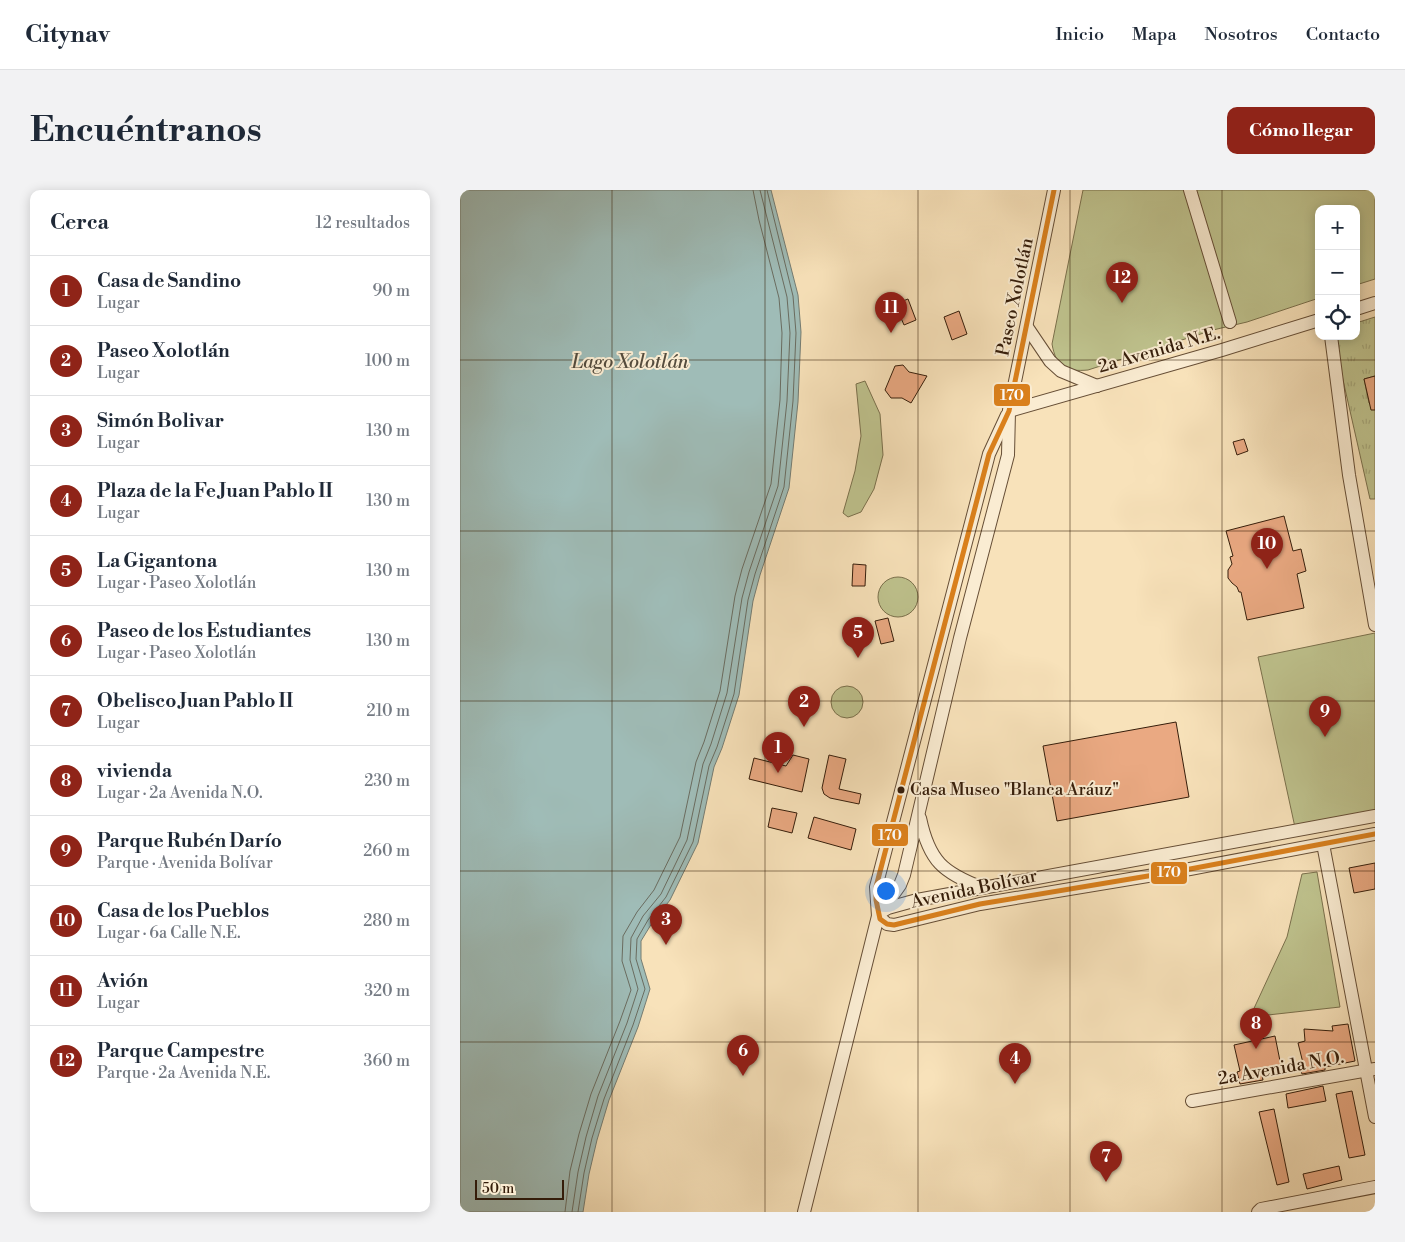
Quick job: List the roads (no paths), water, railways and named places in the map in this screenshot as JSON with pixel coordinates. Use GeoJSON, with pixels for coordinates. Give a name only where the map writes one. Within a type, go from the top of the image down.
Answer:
{"type":"FeatureCollection","features":[{"type":"Feature","properties":{"kind":"street","name":"Paseo Xolotlán"},"geometry":{"type":"LineString","coordinates":[[878,916],[904,875],[960,638],[1008,455],[1009,411],[1054,190]]}},
{"type":"Feature","properties":{"kind":"street"},"geometry":{"type":"LineString","coordinates":[[1190,190],[1230,322]]}},
{"type":"Feature","properties":{"kind":"street"},"geometry":{"type":"LineString","coordinates":[[1360,308],[1375,303]]}},
{"type":"Feature","properties":{"kind":"street","name":"2a Avenida N.E."},"geometry":{"type":"LineString","coordinates":[[1009,411],[1315,321]]}},
{"type":"Feature","properties":{"kind":"street"},"geometry":{"type":"LineString","coordinates":[[1027,327],[1060,371],[1097,386]]}},
{"type":"Feature","properties":{"kind":"street"},"geometry":{"type":"LineString","coordinates":[[1332,340],[1349,475],[1375,625]]}},
{"type":"Feature","properties":{"kind":"street","name":"Paseo Xolotlán"},"geometry":{"type":"LineString","coordinates":[[804,1212],[878,916],[876,887],[989,454],[1009,411]]}},
{"type":"Feature","properties":{"kind":"street"},"geometry":{"type":"LineString","coordinates":[[919,813],[926,841],[937,861],[958,878],[982,888]]}},
{"type":"Feature","properties":{"kind":"street","name":"Avenida Bolívar"},"geometry":{"type":"LineString","coordinates":[[1375,816],[917,900],[888,908],[878,916],[887,924],[894,925],[980,904],[1190,869],[1375,834]]}},
{"type":"Feature","properties":{"kind":"street"},"geometry":{"type":"LineString","coordinates":[[1323,844],[1371,1070],[1375,1117]]}},
{"type":"Feature","properties":{"kind":"street"},"geometry":{"type":"LineString","coordinates":[[868,955],[877,936],[886,928],[894,925]]}},
{"type":"Feature","properties":{"kind":"street","name":"2a Avenida N.O."},"geometry":{"type":"LineString","coordinates":[[1192,1101],[1371,1070]]}},
{"type":"Feature","properties":{"kind":"street"},"geometry":{"type":"LineString","coordinates":[[1260,1211],[1375,1187]]}},
{"type":"Feature","properties":{"kind":"water","name":"Lago Xolotlán"},"geometry":{"type":"Polygon","coordinates":[[[460,190],[771,190],[798,295],[801,332],[798,402],[789,488],[753,601],[739,695],[714,767],[698,843],[670,900],[641,941],[641,959],[650,989],[638,1027],[609,1100],[589,1174],[583,1212],[460,1212],[460,190]]]}},
{"type":"Feature","properties":{"kind":"place","name":"Parque Campestre"},"geometry":{"type":"Point","coordinates":[1122,303]}},
{"type":"Feature","properties":{"kind":"place","name":"Avión"},"geometry":{"type":"Point","coordinates":[891,333]}},
{"type":"Feature","properties":{"kind":"place","name":"Casa de los Pueblos"},"geometry":{"type":"Point","coordinates":[1267,569]}},
{"type":"Feature","properties":{"kind":"place","name":"La Gigantona"},"geometry":{"type":"Point","coordinates":[858,658]}},
{"type":"Feature","properties":{"kind":"place","name":"Paseo Xolotlán"},"geometry":{"type":"Point","coordinates":[804,727]}},
{"type":"Feature","properties":{"kind":"place","name":"Parque Rubén Darío"},"geometry":{"type":"Point","coordinates":[1325,737]}},
{"type":"Feature","properties":{"kind":"place","name":"Casa de Sandino"},"geometry":{"type":"Point","coordinates":[778,773]}},
{"type":"Feature","properties":{"kind":"place","name":"Casa Museo \"Blanca Aráuz\""},"geometry":{"type":"Point","coordinates":[901,790]}},
{"type":"Feature","properties":{"kind":"place","name":"Simón Bolivar"},"geometry":{"type":"Point","coordinates":[666,945]}},
{"type":"Feature","properties":{"kind":"place","name":"vivienda"},"geometry":{"type":"Point","coordinates":[1256,1049]}},
{"type":"Feature","properties":{"kind":"place","name":"Paseo de los Estudiantes"},"geometry":{"type":"Point","coordinates":[743,1076]}},
{"type":"Feature","properties":{"kind":"place","name":"Plaza de la Fe Juan Pablo II"},"geometry":{"type":"Point","coordinates":[1015,1084]}},
{"type":"Feature","properties":{"kind":"place","name":"Obelisco Juan Pablo II"},"geometry":{"type":"Point","coordinates":[1106,1182]}}]}
